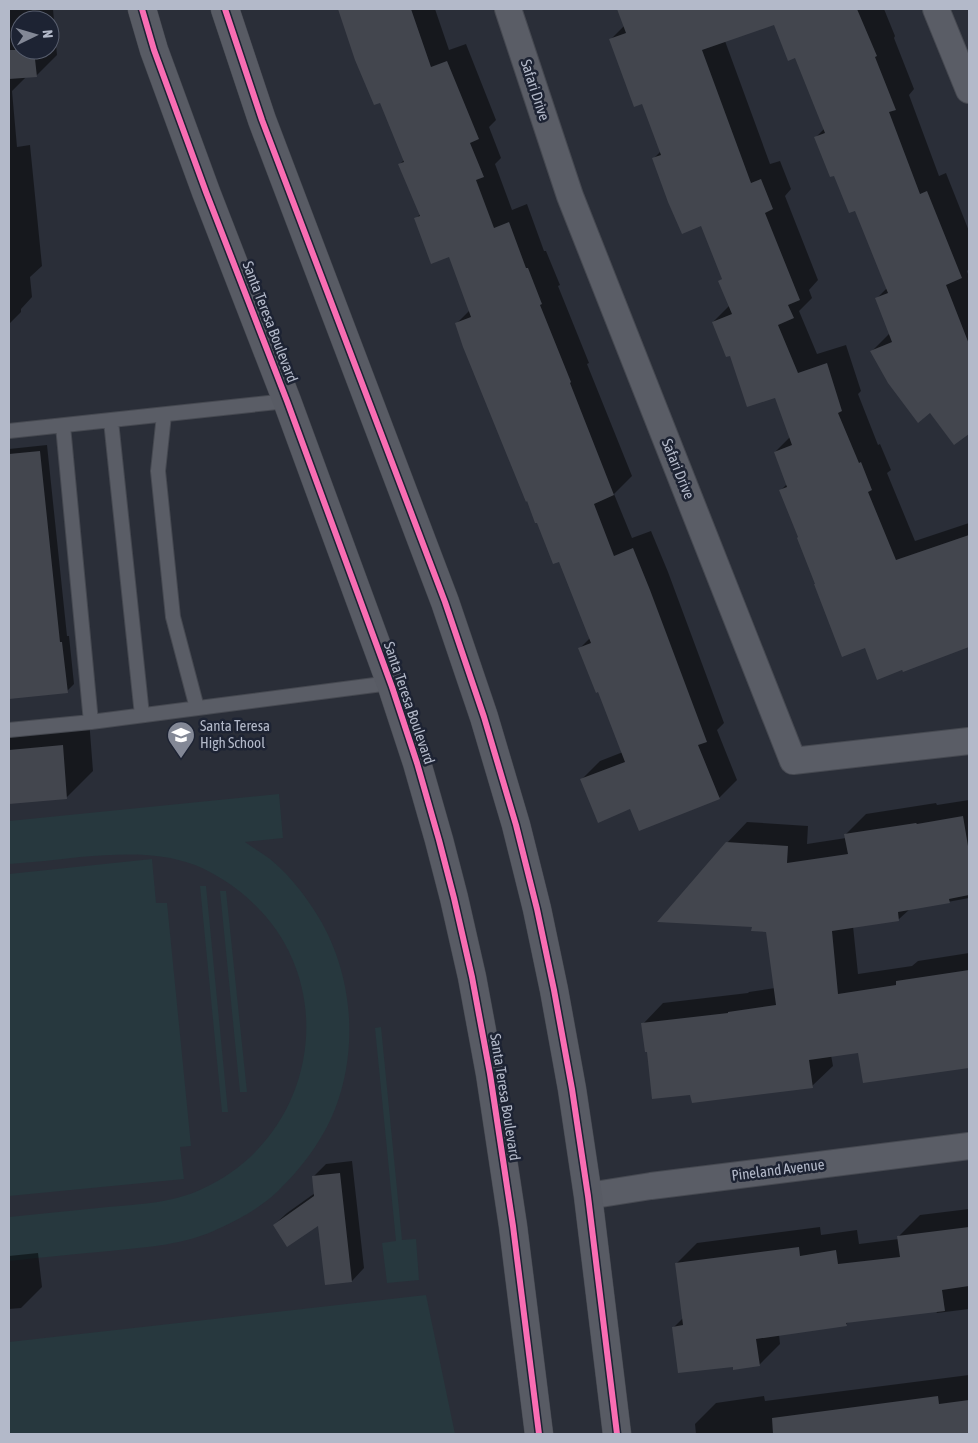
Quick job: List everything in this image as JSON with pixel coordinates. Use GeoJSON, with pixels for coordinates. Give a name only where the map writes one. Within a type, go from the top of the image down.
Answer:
{"type":"FeatureCollection","features":[{"type":"Feature","properties":{"kind":"main road","name":"Santa Teresa Boulevard"},"geometry":{"type":"LineString","coordinates":[[142,9],[154,50],[206,192],[287,401],[390,683],[417,763],[454,898],[472,977],[490,1074],[506,1179],[539,1434]]}},
{"type":"Feature","properties":{"kind":"main road"},"geometry":{"type":"LineString","coordinates":[[225,9],[262,120],[445,602],[484,717],[516,825],[537,908],[570,1080],[588,1196],[617,1434]]}},
{"type":"Feature","properties":{"kind":"street","name":"Safari Drive"},"geometry":{"type":"LineString","coordinates":[[508,9],[570,196],[793,761],[969,741]]}},
{"type":"Feature","properties":{"kind":"street"},"geometry":{"type":"LineString","coordinates":[[936,9],[969,90]]}},
{"type":"Feature","properties":{"kind":"street","name":"Pineland Avenue"},"geometry":{"type":"LineString","coordinates":[[588,1196],[650,1186],[969,1146]]}},
{"type":"Feature","properties":{"kind":"lane"},"geometry":{"type":"LineString","coordinates":[[9,431],[287,401]]}},
{"type":"Feature","properties":{"kind":"lane"},"geometry":{"type":"LineString","coordinates":[[164,415],[158,471],[172,609],[197,708]]}},
{"type":"Feature","properties":{"kind":"lane"},"geometry":{"type":"LineString","coordinates":[[111,420],[142,715]]}},
{"type":"Feature","properties":{"kind":"lane"},"geometry":{"type":"LineString","coordinates":[[63,426],[91,722]]}},
{"type":"Feature","properties":{"kind":"lane"},"geometry":{"type":"LineString","coordinates":[[9,730],[91,722],[390,683]]}},
{"type":"Feature","properties":{"kind":"shaded area"},"geometry":{"type":"Polygon","coordinates":[[[279,794],[283,838],[245,842],[270,859],[282,870],[314,910],[327,932],[337,956],[344,981],[348,1007],[348,1059],[343,1084],[330,1121],[318,1143],[303,1164],[271,1197],[243,1217],[207,1234],[180,1242],[152,1246],[9,1261],[9,1217],[168,1200],[202,1189],[240,1166],[269,1136],[291,1100],[303,1060],[306,1019],[299,979],[283,940],[255,905],[227,882],[195,865],[167,857],[110,855],[9,864],[9,821],[279,794]]]}},
{"type":"Feature","properties":{"kind":"shaded area"},"geometry":{"type":"Polygon","coordinates":[[[152,859],[156,903],[167,903],[191,1146],[180,1147],[184,1179],[9,1196],[9,874],[152,859]]]}},
{"type":"Feature","properties":{"kind":"shaded area"},"geometry":{"type":"Polygon","coordinates":[[[200,886],[206,886],[228,1112],[222,1112],[200,886]]]}},
{"type":"Feature","properties":{"kind":"shaded area"},"geometry":{"type":"Polygon","coordinates":[[[220,891],[226,891],[247,1092],[240,1092],[220,891]]]}},
{"type":"Feature","properties":{"kind":"shaded area"},"geometry":{"type":"Polygon","coordinates":[[[381,1027],[402,1240],[416,1239],[419,1280],[387,1283],[382,1243],[396,1241],[375,1028],[381,1027]]]}},
{"type":"Feature","properties":{"kind":"shaded area"},"geometry":{"type":"Polygon","coordinates":[[[426,1295],[455,1434],[9,1434],[9,1342],[426,1295]]]}},
{"type":"Feature","properties":{"kind":"building"},"geometry":{"type":"Polygon","coordinates":[[[338,9],[411,9],[431,67],[447,61],[479,139],[470,143],[484,177],[476,180],[494,228],[509,222],[614,495],[594,504],[614,556],[633,548],[707,742],[698,745],[720,799],[639,831],[630,809],[598,823],[580,779],[625,762],[598,692],[596,693],[578,648],[591,643],[559,562],[553,564],[537,523],[535,523],[463,347],[455,323],[471,317],[449,257],[431,264],[414,218],[420,216],[398,164],[404,162],[380,103],[374,105],[355,60],[338,9]]]}},
{"type":"Feature","properties":{"kind":"building"},"geometry":{"type":"Polygon","coordinates":[[[617,9],[857,9],[877,56],[875,57],[896,110],[889,112],[920,194],[927,191],[962,278],[946,285],[969,344],[969,434],[954,445],[930,413],[918,423],[888,383],[870,351],[892,342],[875,298],[888,293],[855,211],[849,213],[834,176],[830,177],[814,137],[825,133],[795,58],[788,61],[774,25],[702,50],[751,183],[761,179],[773,209],[765,213],[800,300],[788,305],[794,318],[778,325],[798,373],[827,363],[842,411],[838,413],[859,463],[861,462],[872,490],[868,492],[896,560],[969,535],[969,647],[877,680],[865,648],[842,657],[779,490],[787,487],[774,452],[792,445],[775,398],[747,407],[730,356],[726,357],[712,322],[732,314],[718,281],[722,279],[701,226],[682,234],[668,202],[652,158],[661,155],[642,104],[634,107],[609,39],[626,33],[617,9]]]}},
{"type":"Feature","properties":{"kind":"building"},"geometry":{"type":"Polygon","coordinates":[[[9,50],[10,60],[35,60],[37,77],[9,79],[9,50]]]}},
{"type":"Feature","properties":{"kind":"building"},"geometry":{"type":"Polygon","coordinates":[[[40,451],[60,642],[62,642],[68,693],[9,699],[9,454],[40,451]]]}},
{"type":"Feature","properties":{"kind":"building"},"geometry":{"type":"Polygon","coordinates":[[[63,745],[67,799],[9,804],[9,750],[63,745]]]}},
{"type":"Feature","properties":{"kind":"building"},"geometry":{"type":"Polygon","coordinates":[[[963,816],[969,852],[969,895],[949,899],[950,903],[898,912],[899,921],[832,931],[838,994],[896,985],[896,981],[969,970],[969,1068],[863,1083],[858,1053],[809,1060],[813,1088],[692,1103],[690,1095],[652,1099],[647,1052],[645,1052],[641,1023],[728,1013],[776,1005],[766,932],[751,931],[752,927],[657,922],[726,842],[788,846],[787,863],[848,854],[844,834],[963,816]]]}},
{"type":"Feature","properties":{"kind":"building"},"geometry":{"type":"Polygon","coordinates":[[[340,1173],[352,1282],[325,1285],[318,1226],[287,1247],[273,1225],[314,1196],[312,1176],[340,1173]]]}},
{"type":"Feature","properties":{"kind":"building"},"geometry":{"type":"Polygon","coordinates":[[[969,1227],[969,1286],[942,1290],[945,1311],[846,1323],[847,1326],[756,1339],[760,1366],[733,1370],[733,1367],[678,1373],[672,1327],[683,1325],[675,1263],[799,1247],[800,1256],[836,1250],[838,1264],[900,1257],[897,1236],[969,1227]]]}},
{"type":"Feature","properties":{"kind":"building"},"geometry":{"type":"Polygon","coordinates":[[[938,1396],[939,1404],[969,1400],[969,1434],[773,1434],[772,1418],[938,1396]]]}},
{"type":"Feature","properties":{"kind":"cycle path"},"geometry":{"type":"LineString","coordinates":[[142,9],[154,50],[206,192],[287,401],[392,687],[417,763],[439,840],[472,977],[490,1074],[513,1226],[539,1434]]}},
{"type":"Feature","properties":{"kind":"cycle path"},"geometry":{"type":"LineString","coordinates":[[225,9],[262,120],[445,602],[484,717],[516,825],[537,909],[572,1089],[588,1196],[617,1434]]}},
{"type":"Feature","properties":{"kind":"place","name":"Santa Teresa High School"},"geometry":{"type":"Point","coordinates":[181,759]}}]}
